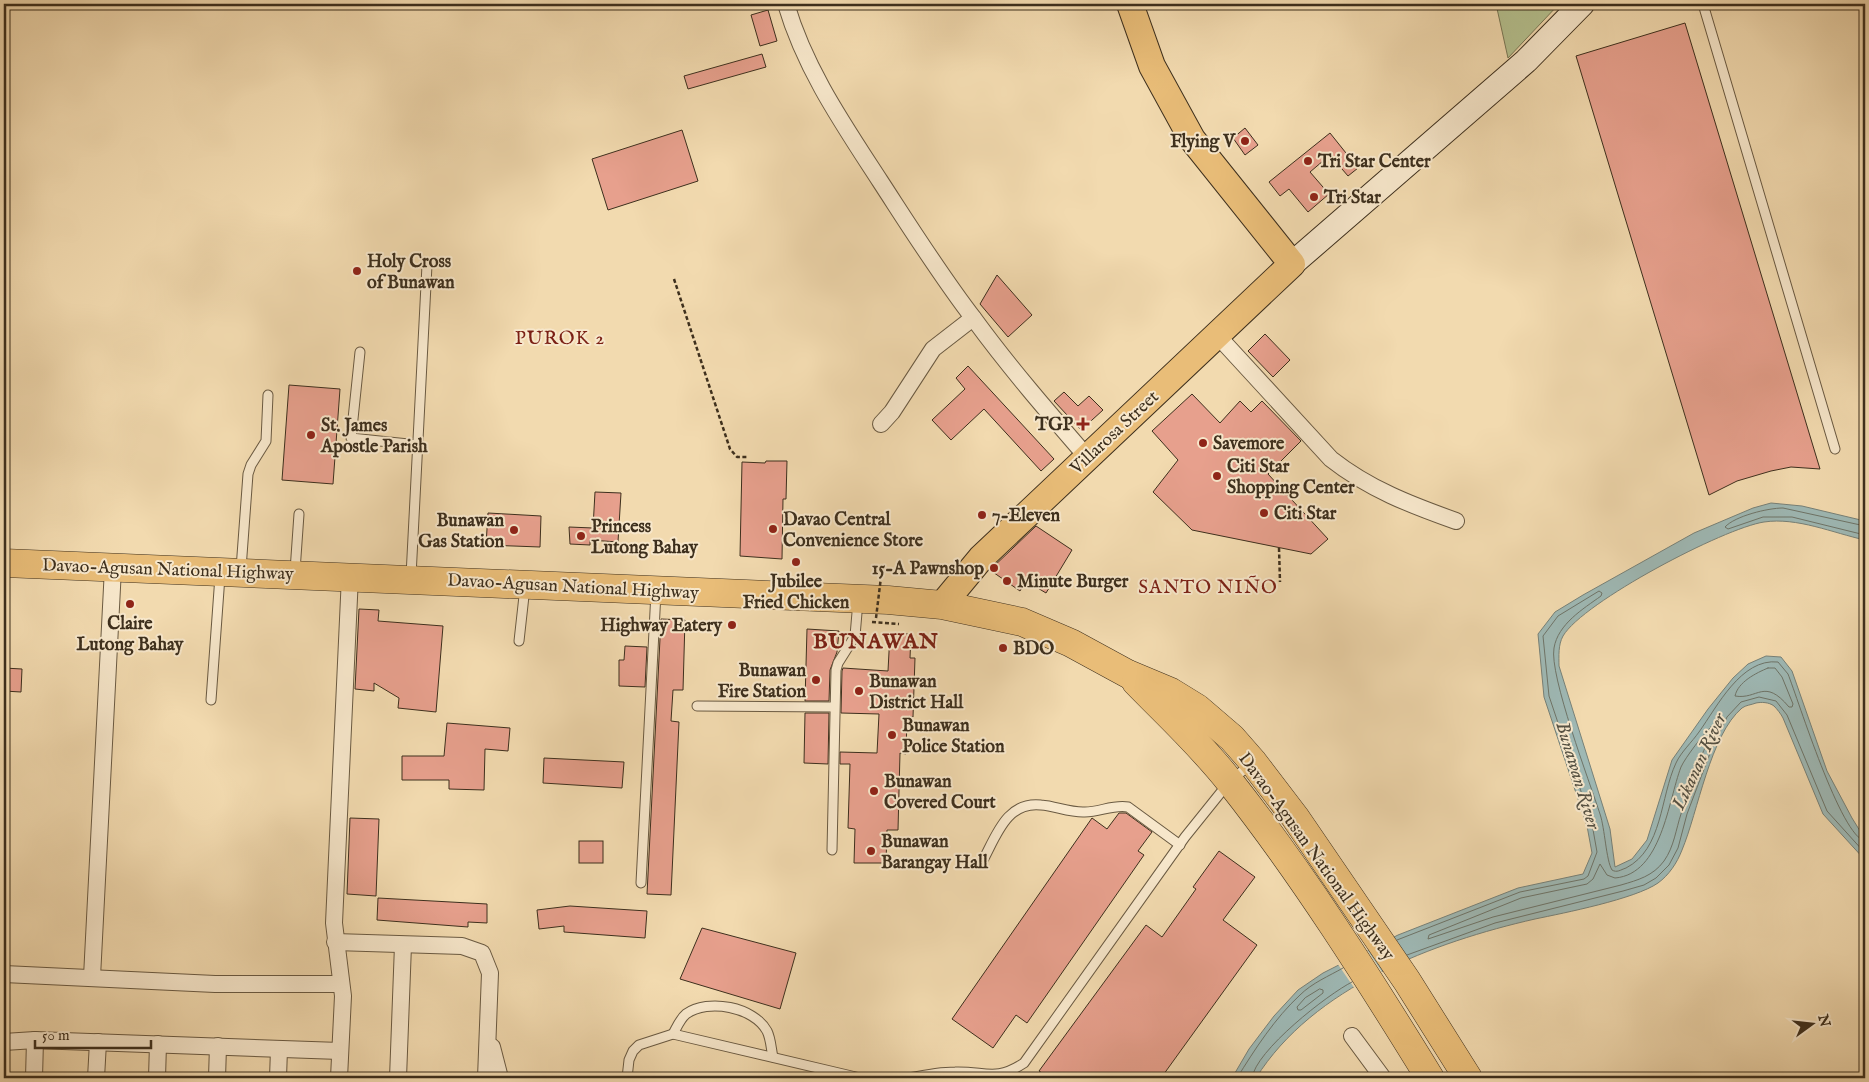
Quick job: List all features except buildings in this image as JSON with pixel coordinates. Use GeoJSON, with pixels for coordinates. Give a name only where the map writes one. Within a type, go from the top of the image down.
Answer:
{"type":"FeatureCollection","features":[{"type":"Feature","properties":{"kind":"highway","name":"Davao-Agusan National Highway"},"geometry":{"type":"LineString","coordinates":[[4,563],[656,590],[858,610],[942,605],[999,616],[1045,631],[1128,674],[1171,692],[1197,708],[1232,738],[1253,762],[1346,891],[1407,981],[1468,1078]]}},
{"type":"Feature","properties":{"kind":"highway","name":"Davao-Agusan National Highway"},"geometry":{"type":"LineString","coordinates":[[1128,674],[1230,782],[1322,911],[1383,1002],[1430,1078]]}},
{"type":"Feature","properties":{"kind":"main road"},"geometry":{"type":"LineString","coordinates":[[1130,4],[1152,66],[1192,139],[1292,264],[1526,61],[1582,4]]}},
{"type":"Feature","properties":{"kind":"main road","name":"Villarosa Street"},"geometry":{"type":"LineString","coordinates":[[942,605],[981,558],[1292,264]]}},
{"type":"Feature","properties":{"kind":"street"},"geometry":{"type":"LineString","coordinates":[[786,4],[798,41],[818,84],[972,318],[1009,366],[1087,457]]}},
{"type":"Feature","properties":{"kind":"street"},"geometry":{"type":"LineString","coordinates":[[880,424],[892,412],[933,349],[972,318]]}},
{"type":"Feature","properties":{"kind":"street"},"geometry":{"type":"LineString","coordinates":[[1217,335],[1325,453],[1349,473],[1405,503],[1456,522]]}},
{"type":"Feature","properties":{"kind":"street"},"geometry":{"type":"LineString","coordinates":[[92,977],[113,568]]}},
{"type":"Feature","properties":{"kind":"street"},"geometry":{"type":"LineString","coordinates":[[339,1078],[342,1011],[334,913],[350,576]]}},
{"type":"Feature","properties":{"kind":"street"},"geometry":{"type":"LineString","coordinates":[[335,942],[462,946],[482,953],[490,973],[486,1078]]}},
{"type":"Feature","properties":{"kind":"street"},"geometry":{"type":"LineString","coordinates":[[398,1078],[403,944]]}},
{"type":"Feature","properties":{"kind":"street"},"geometry":{"type":"LineString","coordinates":[[4,974],[215,984],[341,984]]}},
{"type":"Feature","properties":{"kind":"street"},"geometry":{"type":"LineString","coordinates":[[488,1031],[500,1078]]}},
{"type":"Feature","properties":{"kind":"street"},"geometry":{"type":"LineString","coordinates":[[1352,1036],[1382,1078]]}},
{"type":"Feature","properties":{"kind":"street"},"geometry":{"type":"LineString","coordinates":[[4,1042],[35,1040],[340,1051]]}},
{"type":"Feature","properties":{"kind":"street"},"geometry":{"type":"LineString","coordinates":[[34,1078],[35,1040]]}},
{"type":"Feature","properties":{"kind":"street"},"geometry":{"type":"LineString","coordinates":[[96,1078],[98,1042]]}},
{"type":"Feature","properties":{"kind":"street"},"geometry":{"type":"LineString","coordinates":[[157,1078],[158,1044]]}},
{"type":"Feature","properties":{"kind":"street"},"geometry":{"type":"LineString","coordinates":[[217,1078],[218,1046]]}},
{"type":"Feature","properties":{"kind":"street"},"geometry":{"type":"LineString","coordinates":[[278,1078],[280,1049]]}},
{"type":"Feature","properties":{"kind":"lane"},"geometry":{"type":"LineString","coordinates":[[1703,4],[1834,449]]}},
{"type":"Feature","properties":{"kind":"lane"},"geometry":{"type":"LineString","coordinates":[[411,579],[427,264]]}},
{"type":"Feature","properties":{"kind":"lane"},"geometry":{"type":"LineString","coordinates":[[360,352],[351,438],[418,445]]}},
{"type":"Feature","properties":{"kind":"lane"},"geometry":{"type":"LineString","coordinates":[[210,700],[248,474],[251,465],[266,441],[268,395]]}},
{"type":"Feature","properties":{"kind":"lane"},"geometry":{"type":"LineString","coordinates":[[295,574],[299,514]]}},
{"type":"Feature","properties":{"kind":"lane"},"geometry":{"type":"LineString","coordinates":[[519,642],[525,584]]}},
{"type":"Feature","properties":{"kind":"lane"},"geometry":{"type":"LineString","coordinates":[[641,883],[656,590]]}},
{"type":"Feature","properties":{"kind":"lane"},"geometry":{"type":"LineString","coordinates":[[832,850],[836,670],[855,636],[858,610]]}},
{"type":"Feature","properties":{"kind":"lane"},"geometry":{"type":"LineString","coordinates":[[697,706],[834,707]]}},
{"type":"Feature","properties":{"kind":"lane"},"geometry":{"type":"LineString","coordinates":[[909,1078],[956,1072],[998,1078],[1007,1076],[1024,1064],[1180,845],[1230,782],[1253,762]]}},
{"type":"Feature","properties":{"kind":"lane"},"geometry":{"type":"LineString","coordinates":[[982,862],[1005,819],[1012,811],[1031,805],[1085,812],[1121,806],[1128,808],[1180,845]]}},
{"type":"Feature","properties":{"kind":"lane"},"geometry":{"type":"LineString","coordinates":[[673,1034],[680,1021],[694,1010],[730,1008],[758,1020],[767,1031],[773,1058]]}},
{"type":"Feature","properties":{"kind":"lane"},"geometry":{"type":"LineString","coordinates":[[628,1078],[629,1060],[633,1051],[639,1045],[673,1034],[860,1078]]}},
{"type":"Feature","properties":{"kind":"path"},"geometry":{"type":"LineString","coordinates":[[674,279],[730,449],[737,457],[748,458]]}},
{"type":"Feature","properties":{"kind":"path"},"geometry":{"type":"LineString","coordinates":[[1279,548],[1280,582]]}},
{"type":"Feature","properties":{"kind":"path"},"geometry":{"type":"LineString","coordinates":[[876,618],[881,577]]}},
{"type":"Feature","properties":{"kind":"path"},"geometry":{"type":"LineString","coordinates":[[858,610],[904,624]]}},
{"type":"Feature","properties":{"kind":"green space"},"geometry":{"type":"Polygon","coordinates":[[[1496,4],[1559,4],[1508,58],[1496,4]]]}},
{"type":"Feature","properties":{"kind":"water"},"geometry":{"type":"Polygon","coordinates":[[[1771,503],[1802,506],[1865,521],[1865,540],[1815,526],[1789,522],[1764,522],[1745,527],[1656,568],[1597,605],[1576,622],[1561,639],[1559,666],[1610,829],[1615,867],[1632,859],[1647,840],[1672,760],[1708,709],[1733,678],[1748,664],[1766,656],[1781,657],[1792,671],[1827,771],[1865,839],[1865,860],[1823,814],[1779,712],[1774,706],[1763,702],[1747,706],[1742,708],[1731,720],[1721,736],[1680,855],[1669,872],[1658,883],[1633,895],[1617,900],[1496,929],[1417,955],[1379,973],[1343,994],[1309,1018],[1280,1046],[1256,1078],[1232,1078],[1249,1049],[1274,1016],[1298,990],[1323,973],[1398,935],[1518,888],[1583,874],[1592,853],[1587,826],[1544,697],[1538,634],[1555,612],[1583,595],[1694,533],[1753,508],[1771,503]]]}},
{"type":"Feature","properties":{"kind":"pier"},"geometry":{"type":"Polygon","coordinates":[[[1366,948],[1384,975],[1355,989],[1337,963],[1366,948]]]}},
{"type":"Feature","properties":{"kind":"place","name":"Flying V"},"geometry":{"type":"Point","coordinates":[1245,141]}},
{"type":"Feature","properties":{"kind":"place","name":"Tri Star Center"},"geometry":{"type":"Point","coordinates":[1308,161]}},
{"type":"Feature","properties":{"kind":"place","name":"Tri Star"},"geometry":{"type":"Point","coordinates":[1314,197]}},
{"type":"Feature","properties":{"kind":"place","name":"Holy Cross of Bunawan"},"geometry":{"type":"Point","coordinates":[357,271]}},
{"type":"Feature","properties":{"kind":"place","name":"TGP"},"geometry":{"type":"Point","coordinates":[1083,424]}},
{"type":"Feature","properties":{"kind":"place","name":"St. James Apostle Parish"},"geometry":{"type":"Point","coordinates":[311,435]}},
{"type":"Feature","properties":{"kind":"place","name":"Savemore"},"geometry":{"type":"Point","coordinates":[1203,443]}},
{"type":"Feature","properties":{"kind":"place","name":"Citi Star Shopping Center"},"geometry":{"type":"Point","coordinates":[1217,476]}},
{"type":"Feature","properties":{"kind":"place","name":"Citi Star"},"geometry":{"type":"Point","coordinates":[1264,513]}},
{"type":"Feature","properties":{"kind":"place","name":"7-Eleven"},"geometry":{"type":"Point","coordinates":[982,515]}},
{"type":"Feature","properties":{"kind":"place","name":"Davao Central Convenience Store"},"geometry":{"type":"Point","coordinates":[773,529]}},
{"type":"Feature","properties":{"kind":"place","name":"Bunawan Gas Station"},"geometry":{"type":"Point","coordinates":[514,530]}},
{"type":"Feature","properties":{"kind":"place","name":"Princess Lutong Bahay"},"geometry":{"type":"Point","coordinates":[581,536]}},
{"type":"Feature","properties":{"kind":"place","name":"Jubilee Fried Chicken"},"geometry":{"type":"Point","coordinates":[796,562]}},
{"type":"Feature","properties":{"kind":"place","name":"15-A Pawnshop"},"geometry":{"type":"Point","coordinates":[994,568]}},
{"type":"Feature","properties":{"kind":"place","name":"Minute Burger"},"geometry":{"type":"Point","coordinates":[1007,581]}},
{"type":"Feature","properties":{"kind":"place","name":"Claire Lutong Bahay"},"geometry":{"type":"Point","coordinates":[130,604]}},
{"type":"Feature","properties":{"kind":"place","name":"Highway Eatery"},"geometry":{"type":"Point","coordinates":[732,625]}},
{"type":"Feature","properties":{"kind":"place","name":"BDO"},"geometry":{"type":"Point","coordinates":[1003,648]}},
{"type":"Feature","properties":{"kind":"place","name":"Bunawan Fire Station"},"geometry":{"type":"Point","coordinates":[816,680]}},
{"type":"Feature","properties":{"kind":"place","name":"Bunawan District Hall"},"geometry":{"type":"Point","coordinates":[859,691]}},
{"type":"Feature","properties":{"kind":"place","name":"Bunawan Police Station"},"geometry":{"type":"Point","coordinates":[892,735]}},
{"type":"Feature","properties":{"kind":"place","name":"Bunawan Covered Court"},"geometry":{"type":"Point","coordinates":[874,791]}},
{"type":"Feature","properties":{"kind":"place","name":"Bunawan Barangay Hall"},"geometry":{"type":"Point","coordinates":[871,851]}},
{"type":"Feature","properties":{"kind":"district","name":"PUROK 2"},"geometry":{"type":"Point","coordinates":[560,337]}},
{"type":"Feature","properties":{"kind":"district","name":"SANTO NIÑO"},"geometry":{"type":"Point","coordinates":[1208,586]}},
{"type":"Feature","properties":{"kind":"district","name":"BUNAWAN"},"geometry":{"type":"Point","coordinates":[876,640]}},
{"type":"Feature","properties":{"kind":"water label","name":"Likanan River"},"geometry":{"type":"Point","coordinates":[1698,761]}},
{"type":"Feature","properties":{"kind":"water label","name":"Bunawan River"},"geometry":{"type":"Point","coordinates":[1579,775]}}]}
